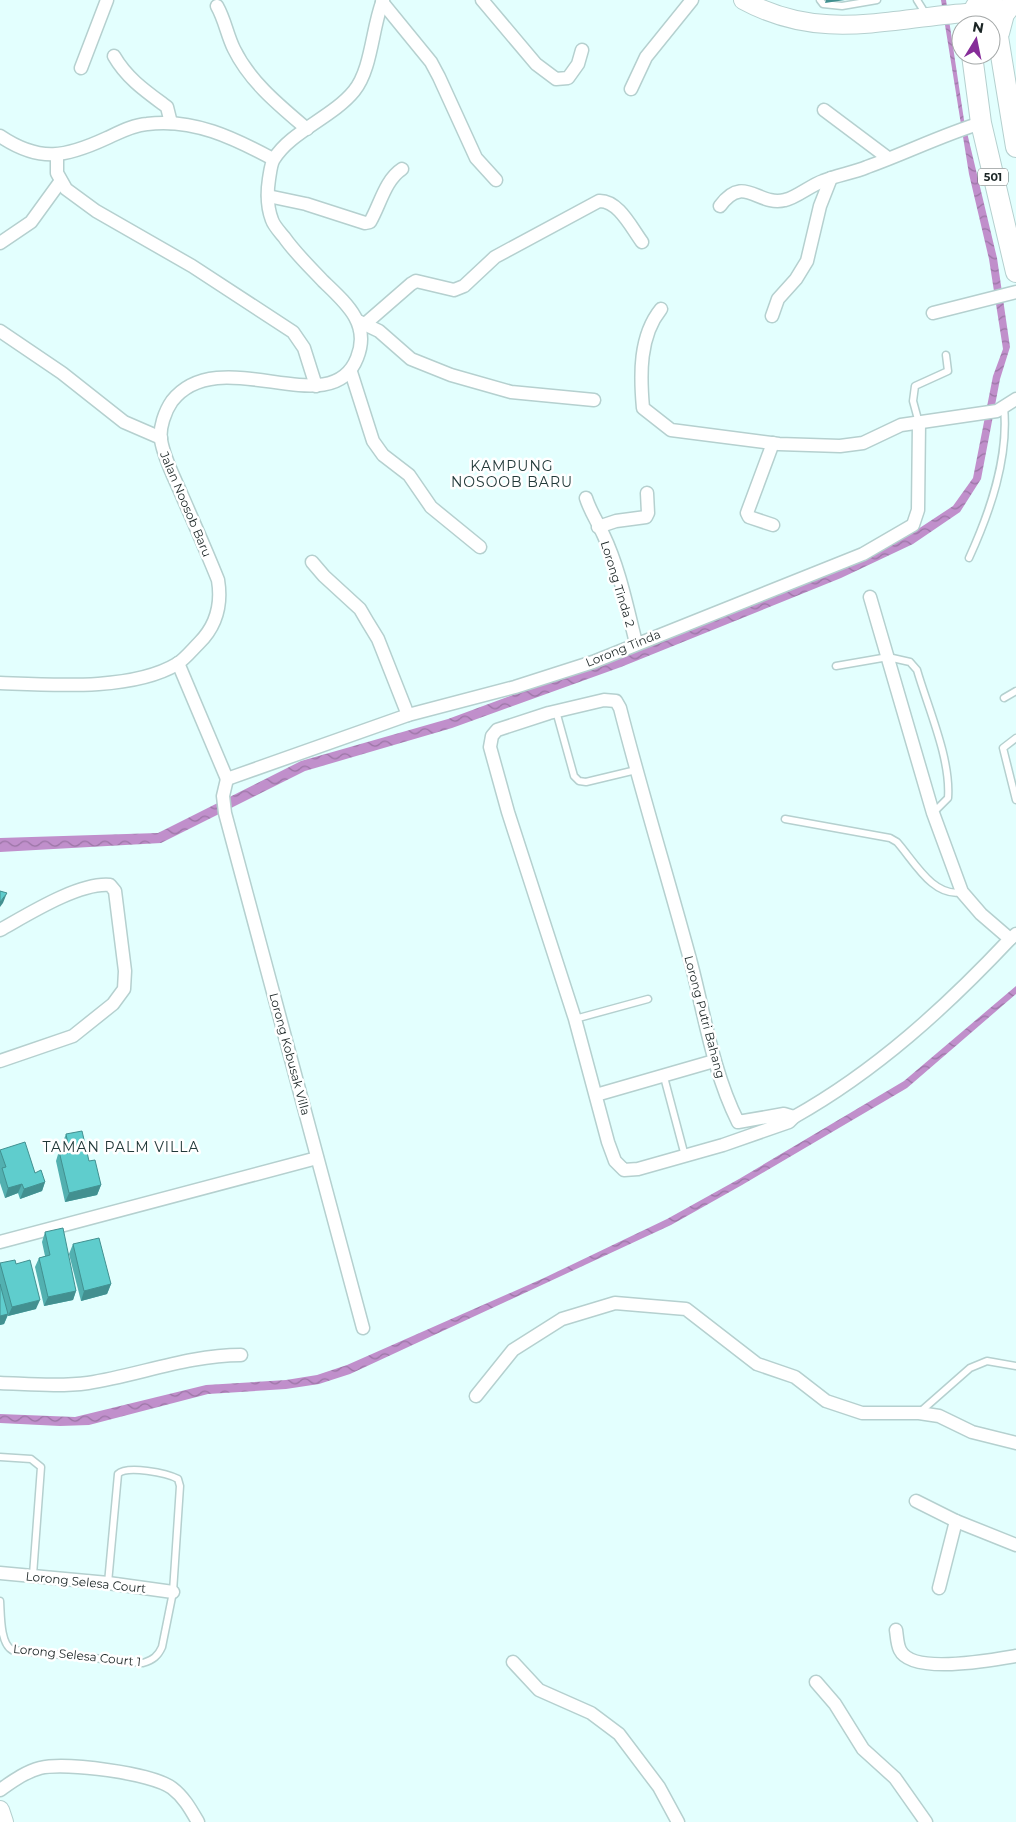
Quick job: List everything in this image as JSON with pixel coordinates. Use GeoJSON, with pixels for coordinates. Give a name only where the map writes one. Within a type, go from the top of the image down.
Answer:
{"type":"FeatureCollection","features":[{"type":"Feature","properties":{"kind":"main road"},"geometry":{"type":"LineString","coordinates":[[992,0],[994,15]]}},
{"type":"Feature","properties":{"kind":"main road"},"geometry":{"type":"LineString","coordinates":[[1001,26],[1004,14],[1015,0]]}},
{"type":"Feature","properties":{"kind":"main road"},"geometry":{"type":"LineString","coordinates":[[1001,63],[1016,147]]}},
{"type":"Feature","properties":{"kind":"main road","name":"501"},"geometry":{"type":"LineString","coordinates":[[973,65],[976,82],[974,125],[1016,272]]}},
{"type":"Feature","properties":{"kind":"main road"},"geometry":{"type":"LineString","coordinates":[[976,82],[984,68],[984,65]]}},
{"type":"Feature","properties":{"kind":"street"},"geometry":{"type":"LineString","coordinates":[[80,68],[107,0]]}},
{"type":"Feature","properties":{"kind":"street"},"geometry":{"type":"LineString","coordinates":[[482,0],[536,64],[556,78],[568,78],[578,64],[582,50]]}},
{"type":"Feature","properties":{"kind":"street"},"geometry":{"type":"LineString","coordinates":[[631,89],[646,57],[692,0]]}},
{"type":"Feature","properties":{"kind":"street"},"geometry":{"type":"LineString","coordinates":[[743,0],[771,13],[818,24],[861,26],[959,14]]}},
{"type":"Feature","properties":{"kind":"street"},"geometry":{"type":"LineString","coordinates":[[382,1],[364,70],[356,88],[344,103],[307,129],[273,159],[268,196],[272,222],[288,243],[345,300],[362,323],[383,334],[411,359],[451,375],[511,392],[594,400]]}},
{"type":"Feature","properties":{"kind":"street"},"geometry":{"type":"LineString","coordinates":[[382,1],[431,62],[476,158],[496,180]]}},
{"type":"Feature","properties":{"kind":"street"},"geometry":{"type":"LineString","coordinates":[[217,6],[223,16],[234,49],[245,67],[280,105],[307,129]]}},
{"type":"Feature","properties":{"kind":"street"},"geometry":{"type":"LineString","coordinates":[[114,56],[129,76],[164,104],[171,122]]}},
{"type":"Feature","properties":{"kind":"street"},"geometry":{"type":"LineString","coordinates":[[824,110],[888,158]]}},
{"type":"Feature","properties":{"kind":"street"},"geometry":{"type":"LineString","coordinates":[[0,136],[15,146],[30,152],[57,155],[75,152],[127,128],[145,124],[171,122],[196,126],[233,137],[273,159]]}},
{"type":"Feature","properties":{"kind":"street"},"geometry":{"type":"LineString","coordinates":[[720,206],[732,192],[750,193],[782,201],[831,178],[867,167],[943,135],[974,125]]}},
{"type":"Feature","properties":{"kind":"street"},"geometry":{"type":"LineString","coordinates":[[57,155],[57,173],[60,182],[66,189],[96,211],[192,266],[289,329],[304,348],[316,386]]}},
{"type":"Feature","properties":{"kind":"street"},"geometry":{"type":"LineString","coordinates":[[268,196],[306,204],[366,223],[370,222],[378,208],[388,182],[402,168]]}},
{"type":"Feature","properties":{"kind":"street"},"geometry":{"type":"LineString","coordinates":[[772,316],[778,299],[796,279],[807,260],[820,206],[831,178]]}},
{"type":"Feature","properties":{"kind":"street"},"geometry":{"type":"LineString","coordinates":[[0,243],[31,222],[60,182]]}},
{"type":"Feature","properties":{"kind":"street"},"geometry":{"type":"LineString","coordinates":[[480,546],[431,507],[409,475],[382,455],[373,441],[351,372],[361,347],[362,323],[416,281],[454,290],[464,286],[495,257],[598,201],[606,200],[614,205],[642,242]]}},
{"type":"Feature","properties":{"kind":"street"},"geometry":{"type":"LineString","coordinates":[[932,312],[1010,293]]}},
{"type":"Feature","properties":{"kind":"street"},"geometry":{"type":"LineString","coordinates":[[661,309],[650,328],[644,349],[640,379],[643,408],[671,430],[773,443],[812,446],[852,445],[863,443],[901,424],[982,414],[1001,409],[1016,399]]}},
{"type":"Feature","properties":{"kind":"street"},"geometry":{"type":"LineString","coordinates":[[0,331],[62,373],[124,422],[161,438]]}},
{"type":"Feature","properties":{"kind":"street","name":"Jalan Noosob Baru"},"geometry":{"type":"LineString","coordinates":[[0,683],[117,682],[155,674],[178,664],[205,636],[214,621],[220,591],[218,580],[168,464],[161,438],[163,420],[169,405],[178,394],[197,381],[209,378],[247,378],[316,386],[342,380],[351,372]]}},
{"type":"Feature","properties":{"kind":"street","name":"Lorong Tinda"},"geometry":{"type":"LineString","coordinates":[[227,779],[408,715],[515,687],[593,662],[636,643],[855,557],[913,525],[918,510],[919,423]]}},
{"type":"Feature","properties":{"kind":"street"},"geometry":{"type":"LineString","coordinates":[[773,443],[747,513],[749,517],[773,525]]}},
{"type":"Feature","properties":{"kind":"street"},"geometry":{"type":"LineString","coordinates":[[598,527],[616,521],[646,517],[648,513],[647,493]]}},
{"type":"Feature","properties":{"kind":"street","name":"Lorong Tinda 2"},"geometry":{"type":"LineString","coordinates":[[586,498],[622,587],[636,643]]}},
{"type":"Feature","properties":{"kind":"street"},"geometry":{"type":"LineString","coordinates":[[312,562],[324,576],[360,609],[378,640],[408,715]]}},
{"type":"Feature","properties":{"kind":"street"},"geometry":{"type":"LineString","coordinates":[[870,597],[933,813],[962,892],[981,914],[1013,936]]}},
{"type":"Feature","properties":{"kind":"street"},"geometry":{"type":"LineString","coordinates":[[178,664],[227,779]]}},
{"type":"Feature","properties":{"kind":"street","name":"Lorong Putri Bahang"},"geometry":{"type":"LineString","coordinates":[[744,1138],[714,1061],[699,995],[620,708],[616,701],[604,700],[556,711],[497,730],[492,736],[490,748],[508,812],[575,1019],[615,1160],[624,1170],[638,1169],[686,1156],[744,1138],[789,1122],[862,1075],[950,1000],[1013,936]]}},
{"type":"Feature","properties":{"kind":"street","name":"Lorong Kobusak Villa"},"geometry":{"type":"LineString","coordinates":[[227,779],[223,796],[225,813],[363,1328]]}},
{"type":"Feature","properties":{"kind":"street"},"geometry":{"type":"LineString","coordinates":[[0,930],[73,892],[101,884],[110,885],[115,891],[125,971],[124,989],[119,996],[73,1036],[0,1061]]}},
{"type":"Feature","properties":{"kind":"street"},"geometry":{"type":"LineString","coordinates":[[596,1095],[664,1077],[714,1061]]}},
{"type":"Feature","properties":{"kind":"street"},"geometry":{"type":"LineString","coordinates":[[738,1122],[784,1114],[794,1117]]}},
{"type":"Feature","properties":{"kind":"street"},"geometry":{"type":"LineString","coordinates":[[0,1242],[318,1158]]}},
{"type":"Feature","properties":{"kind":"street"},"geometry":{"type":"LineString","coordinates":[[476,1396],[513,1350],[562,1319],[615,1303],[686,1309],[758,1364],[795,1377],[826,1400],[862,1413],[919,1413],[939,1416],[972,1432],[1016,1443]]}},
{"type":"Feature","properties":{"kind":"street"},"geometry":{"type":"LineString","coordinates":[[0,1383],[59,1386],[88,1383],[217,1355],[241,1355]]}},
{"type":"Feature","properties":{"kind":"street"},"geometry":{"type":"LineString","coordinates":[[916,1501],[956,1521],[1016,1545]]}},
{"type":"Feature","properties":{"kind":"street"},"geometry":{"type":"LineString","coordinates":[[940,1588],[956,1521]]}},
{"type":"Feature","properties":{"kind":"street","name":"Lorong Selesa Court"},"geometry":{"type":"LineString","coordinates":[[0,1574],[33,1575],[173,1592]]}},
{"type":"Feature","properties":{"kind":"street"},"geometry":{"type":"LineString","coordinates":[[896,1630],[899,1649],[910,1659],[919,1662],[959,1663],[1016,1656]]}},
{"type":"Feature","properties":{"kind":"street"},"geometry":{"type":"LineString","coordinates":[[513,1662],[539,1690],[591,1713],[619,1734],[659,1787],[678,1822]]}},
{"type":"Feature","properties":{"kind":"street"},"geometry":{"type":"LineString","coordinates":[[816,1682],[835,1704],[864,1749],[896,1778],[926,1822]]}},
{"type":"Feature","properties":{"kind":"street"},"geometry":{"type":"LineString","coordinates":[[0,1790],[29,1772],[54,1766],[120,1772],[158,1780],[169,1786],[183,1799],[198,1822]]}},
{"type":"Feature","properties":{"kind":"street"},"geometry":{"type":"LineString","coordinates":[[0,1810],[4,1822]]}},
{"type":"Feature","properties":{"kind":"lane"},"geometry":{"type":"LineString","coordinates":[[820,0],[823,4],[842,6],[877,0]]}},
{"type":"Feature","properties":{"kind":"lane"},"geometry":{"type":"LineString","coordinates":[[918,0],[959,14]]}},
{"type":"Feature","properties":{"kind":"lane"},"geometry":{"type":"LineString","coordinates":[[919,423],[913,401],[915,386],[948,371],[946,355]]}},
{"type":"Feature","properties":{"kind":"lane"},"geometry":{"type":"LineString","coordinates":[[969,558],[987,518],[995,488],[1006,422],[1001,409]]}},
{"type":"Feature","properties":{"kind":"lane"},"geometry":{"type":"LineString","coordinates":[[836,666],[888,657],[910,662],[917,670],[940,748],[948,786],[948,798],[933,813]]}},
{"type":"Feature","properties":{"kind":"lane"},"geometry":{"type":"LineString","coordinates":[[1004,698],[1016,691]]}},
{"type":"Feature","properties":{"kind":"lane"},"geometry":{"type":"LineString","coordinates":[[556,711],[574,776],[579,781],[586,782],[636,770]]}},
{"type":"Feature","properties":{"kind":"lane"},"geometry":{"type":"LineString","coordinates":[[1016,738],[1003,748],[1016,800]]}},
{"type":"Feature","properties":{"kind":"lane"},"geometry":{"type":"LineString","coordinates":[[785,819],[890,838],[897,842],[936,886],[949,893],[962,892]]}},
{"type":"Feature","properties":{"kind":"lane"},"geometry":{"type":"LineString","coordinates":[[575,1019],[648,999]]}},
{"type":"Feature","properties":{"kind":"lane"},"geometry":{"type":"LineString","coordinates":[[664,1077],[686,1156]]}},
{"type":"Feature","properties":{"kind":"lane"},"geometry":{"type":"LineString","coordinates":[[919,1413],[970,1368],[987,1361],[1016,1366]]}},
{"type":"Feature","properties":{"kind":"lane"},"geometry":{"type":"LineString","coordinates":[[0,1457],[31,1459],[41,1467],[33,1575]]}},
{"type":"Feature","properties":{"kind":"lane","name":"Lorong Selesa Court 1"},"geometry":{"type":"LineString","coordinates":[[0,1601],[2,1638],[5,1645],[12,1650],[143,1663],[155,1658],[162,1647],[173,1592],[180,1486],[178,1479],[170,1475],[128,1469],[121,1471],[116,1480],[108,1583]]}},
{"type":"Feature","properties":{"kind":"water"},"geometry":{"type":"Polygon","coordinates":[[[941,0],[946,0],[951,33],[951,62],[941,0]]]}},
{"type":"Feature","properties":{"kind":"water"},"geometry":{"type":"Polygon","coordinates":[[[951,65],[956,65],[964,120],[997,258],[1010,347],[1000,379],[981,479],[960,512],[913,544],[841,578],[621,667],[452,728],[305,771],[161,843],[0,852],[0,838],[158,833],[301,761],[448,719],[644,646],[864,556],[906,537],[953,506],[973,478],[993,376],[1003,349],[989,259],[969,174],[951,65]]]}},
{"type":"Feature","properties":{"kind":"water"},"geometry":{"type":"Polygon","coordinates":[[[1016,986],[1016,994],[907,1088],[742,1185],[671,1225],[350,1374],[319,1384],[286,1389],[208,1394],[89,1425],[60,1426],[0,1423],[0,1414],[75,1417],[206,1385],[286,1380],[317,1375],[347,1365],[544,1278],[667,1219],[739,1179],[904,1081],[1016,986]]]}},
{"type":"Feature","properties":{"kind":"building"},"geometry":{"type":"Polygon","coordinates":[[[0,891],[7,893],[0,902],[0,891]]]}},
{"type":"Feature","properties":{"kind":"building"},"geometry":{"type":"Polygon","coordinates":[[[82,1131],[89,1161],[95,1160],[101,1185],[69,1193],[59,1151],[69,1149],[66,1134],[82,1131]]]}},
{"type":"Feature","properties":{"kind":"building"},"geometry":{"type":"Polygon","coordinates":[[[25,1142],[35,1173],[41,1170],[45,1182],[24,1189],[22,1184],[8,1188],[2,1168],[6,1167],[0,1150],[25,1142]]]}},
{"type":"Feature","properties":{"kind":"building"},"geometry":{"type":"Polygon","coordinates":[[[63,1228],[76,1291],[48,1297],[39,1258],[50,1255],[45,1232],[63,1228]]]}},
{"type":"Feature","properties":{"kind":"building"},"geometry":{"type":"Polygon","coordinates":[[[99,1238],[111,1284],[84,1291],[73,1244],[99,1238]]]}},
{"type":"Feature","properties":{"kind":"building"},"geometry":{"type":"Polygon","coordinates":[[[15,1260],[16,1264],[30,1260],[40,1300],[12,1307],[0,1263],[15,1260]]]}},
{"type":"Feature","properties":{"kind":"building"},"geometry":{"type":"Polygon","coordinates":[[[0,1284],[8,1314],[0,1316],[0,1284]]]}},
{"type":"Feature","properties":{"kind":"district","name":"KAMPUNG NOSOOB BARU"},"geometry":{"type":"Point","coordinates":[512,474]}},
{"type":"Feature","properties":{"kind":"district","name":"TAMAN PALM VILLA"},"geometry":{"type":"Point","coordinates":[121,1147]}}]}
